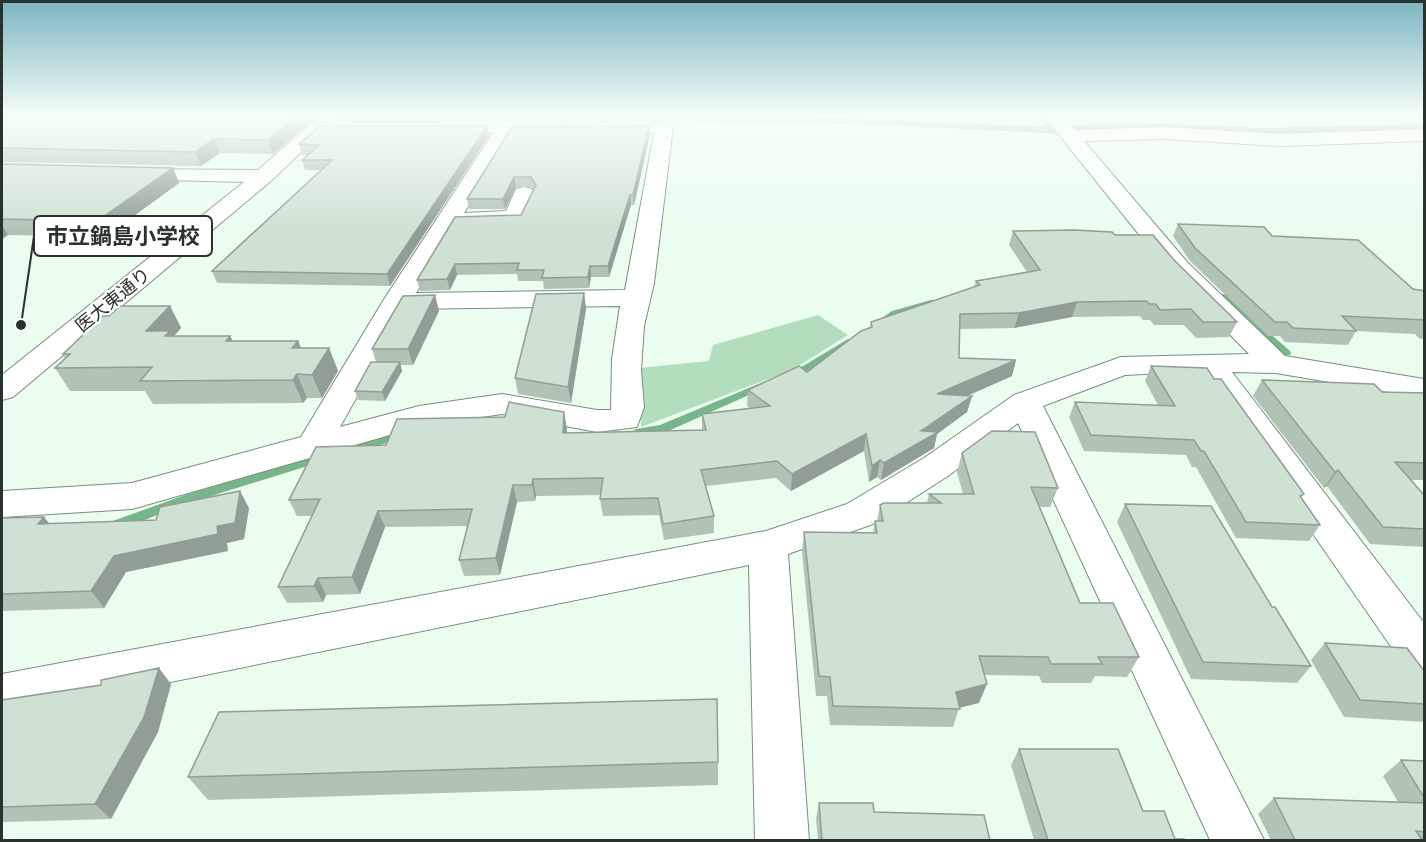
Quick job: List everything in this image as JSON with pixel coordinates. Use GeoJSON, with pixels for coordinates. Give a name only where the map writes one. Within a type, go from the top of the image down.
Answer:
{"type":"FeatureCollection","features":[{"type":"Feature","properties":{"kind":"street","name":"医大東通り"},"geometry":{"type":"LineString","coordinates":[[2,390],[291,154]]}},
{"type":"Feature","properties":{"kind":"street"},"geometry":{"type":"LineString","coordinates":[[313,445],[397,302],[489,154]]}},
{"type":"Feature","properties":{"kind":"street"},"geometry":{"type":"LineString","coordinates":[[2,504],[132,496],[419,416],[502,404],[597,421],[625,420],[630,406],[626,371],[635,298],[641,283],[660,154]]}},
{"type":"Feature","properties":{"kind":"street"},"geometry":{"type":"LineString","coordinates":[[1085,154],[1179,268],[1276,364]]}},
{"type":"Feature","properties":{"kind":"street"},"geometry":{"type":"LineString","coordinates":[[114,172],[265,176]]}},
{"type":"Feature","properties":{"kind":"street"},"geometry":{"type":"LineString","coordinates":[[449,218],[514,218],[524,194]]}},
{"type":"Feature","properties":{"kind":"street"},"geometry":{"type":"LineString","coordinates":[[397,302],[635,298]]}},
{"type":"Feature","properties":{"kind":"street"},"geometry":{"type":"LineString","coordinates":[[1209,362],[1425,657]]}},
{"type":"Feature","properties":{"kind":"street"},"geometry":{"type":"LineString","coordinates":[[2,695],[768,546],[860,514],[936,467],[1024,402],[1121,366],[1209,362],[1276,364],[1419,392]]}},
{"type":"Feature","properties":{"kind":"street"},"geometry":{"type":"LineString","coordinates":[[1024,402],[1237,840]]}},
{"type":"Feature","properties":{"kind":"street"},"geometry":{"type":"LineString","coordinates":[[768,546],[782,840]]}},
{"type":"Feature","properties":{"kind":"shaded area"},"geometry":{"type":"Polygon","coordinates":[[[818,315],[848,335],[792,370],[641,427],[639,368],[709,361],[713,345],[818,315]]]}},
{"type":"Feature","properties":{"kind":"building"},"geometry":{"type":"Polygon","coordinates":[[[308,154],[468,154],[387,274],[212,271],[332,160],[302,160],[308,154]]]}},
{"type":"Feature","properties":{"kind":"building"},"geometry":{"type":"Polygon","coordinates":[[[495,154],[642,154],[633,195],[630,195],[608,266],[590,266],[588,277],[542,278],[544,270],[517,270],[519,263],[455,264],[447,279],[417,280],[455,217],[521,215],[536,185],[531,177],[514,177],[503,199],[467,199],[495,154]]]}},
{"type":"Feature","properties":{"kind":"building"},"geometry":{"type":"Polygon","coordinates":[[[2,164],[173,168],[97,221],[2,219],[2,164]]]}},
{"type":"Feature","properties":{"kind":"building"},"geometry":{"type":"Polygon","coordinates":[[[1178,224],[1264,227],[1272,236],[1358,240],[1413,289],[1425,291],[1425,320],[1342,316],[1356,331],[1293,328],[1287,322],[1275,322],[1195,248],[1178,224]]]}},
{"type":"Feature","properties":{"kind":"building"},"geometry":{"type":"Polygon","coordinates":[[[1013,231],[1112,232],[1115,235],[1153,235],[1174,260],[1237,322],[1203,322],[1191,309],[1160,310],[1156,304],[1146,301],[1077,302],[1019,313],[960,314],[959,358],[1016,360],[937,394],[972,396],[921,431],[938,432],[884,463],[880,460],[872,466],[866,434],[792,474],[777,461],[701,470],[714,516],[663,524],[658,498],[600,499],[603,478],[533,479],[532,485],[513,485],[496,558],[459,560],[472,509],[378,511],[352,577],[318,578],[314,586],[278,587],[320,499],[289,500],[316,447],[386,445],[397,419],[505,417],[509,402],[564,412],[563,433],[706,430],[702,414],[770,406],[748,390],[799,366],[807,372],[861,331],[872,327],[871,322],[980,285],[976,281],[1040,270],[1013,231]]]}},
{"type":"Feature","properties":{"kind":"building"},"geometry":{"type":"Polygon","coordinates":[[[584,293],[568,387],[515,378],[536,294],[584,293]]]}},
{"type":"Feature","properties":{"kind":"building"},"geometry":{"type":"Polygon","coordinates":[[[435,295],[408,349],[372,349],[403,296],[435,295]]]}},
{"type":"Feature","properties":{"kind":"building"},"geometry":{"type":"Polygon","coordinates":[[[120,306],[170,306],[146,331],[170,331],[165,336],[230,336],[226,341],[298,341],[292,348],[329,348],[312,375],[297,374],[293,380],[140,381],[152,367],[55,368],[70,354],[63,354],[103,316],[109,316],[120,306]]]}},
{"type":"Feature","properties":{"kind":"building"},"geometry":{"type":"Polygon","coordinates":[[[371,362],[400,362],[382,392],[355,391],[371,362]]]}},
{"type":"Feature","properties":{"kind":"building"},"geometry":{"type":"Polygon","coordinates":[[[1151,366],[1207,368],[1214,379],[1221,379],[1304,494],[1300,496],[1320,525],[1246,522],[1204,451],[1201,451],[1194,440],[1091,435],[1075,402],[1175,406],[1151,366]]]}},
{"type":"Feature","properties":{"kind":"building"},"geometry":{"type":"Polygon","coordinates":[[[1262,380],[1374,384],[1382,392],[1425,393],[1425,463],[1395,462],[1425,496],[1425,529],[1383,527],[1338,470],[1335,472],[1262,380]]]}},
{"type":"Feature","properties":{"kind":"building"},"geometry":{"type":"Polygon","coordinates":[[[992,431],[1035,432],[1058,488],[1031,487],[1080,603],[1113,603],[1139,657],[1098,657],[1102,664],[1051,664],[1048,657],[979,656],[987,684],[956,692],[960,709],[833,706],[830,677],[819,676],[804,532],[877,533],[875,521],[883,521],[880,505],[884,503],[941,503],[929,494],[974,494],[962,453],[992,431]]]}},
{"type":"Feature","properties":{"kind":"building"},"geometry":{"type":"Polygon","coordinates":[[[240,491],[235,523],[217,526],[218,534],[114,556],[91,591],[2,594],[2,518],[44,517],[38,524],[156,520],[160,507],[240,491]]]}},
{"type":"Feature","properties":{"kind":"building"},"geometry":{"type":"Polygon","coordinates":[[[1125,504],[1211,506],[1272,607],[1275,607],[1311,666],[1203,662],[1125,504]]]}},
{"type":"Feature","properties":{"kind":"building"},"geometry":{"type":"Polygon","coordinates":[[[1325,643],[1407,648],[1425,672],[1425,704],[1360,700],[1325,643]]]}},
{"type":"Feature","properties":{"kind":"building"},"geometry":{"type":"Polygon","coordinates":[[[159,668],[144,717],[95,804],[2,807],[2,700],[101,685],[101,680],[159,668]]]}},
{"type":"Feature","properties":{"kind":"building"},"geometry":{"type":"Polygon","coordinates":[[[717,699],[718,762],[188,777],[219,712],[717,699]]]}},
{"type":"Feature","properties":{"kind":"building"},"geometry":{"type":"Polygon","coordinates":[[[1019,749],[1118,749],[1143,811],[1164,811],[1175,839],[1185,840],[1048,840],[1019,749]]]}},
{"type":"Feature","properties":{"kind":"building"},"geometry":{"type":"Polygon","coordinates":[[[1401,760],[1425,761],[1425,799],[1401,760]]]}},
{"type":"Feature","properties":{"kind":"building"},"geometry":{"type":"Polygon","coordinates":[[[1274,798],[1425,803],[1425,832],[1416,831],[1422,840],[1295,840],[1274,798]]]}},
{"type":"Feature","properties":{"kind":"building"},"geometry":{"type":"Polygon","coordinates":[[[819,803],[873,803],[874,812],[984,815],[990,840],[822,840],[819,803]]]}},
{"type":"Feature","properties":{"kind":"waterway"},"geometry":{"type":"LineString","coordinates":[[1223,297],[1286,353]]}},
{"type":"Feature","properties":{"kind":"waterway"},"geometry":{"type":"LineString","coordinates":[[878,324],[896,313],[931,303]]}},
{"type":"Feature","properties":{"kind":"waterway"},"geometry":{"type":"LineString","coordinates":[[790,374],[807,368],[848,342]]}},
{"type":"Feature","properties":{"kind":"waterway"},"geometry":{"type":"LineString","coordinates":[[636,433],[662,429],[763,385]]}},
{"type":"Feature","properties":{"kind":"waterway"},"geometry":{"type":"LineString","coordinates":[[342,450],[404,435]]}},
{"type":"Feature","properties":{"kind":"waterway"},"geometry":{"type":"LineString","coordinates":[[115,526],[190,498],[323,457]]}},
{"type":"Feature","properties":{"kind":"place","name":"市立鍋島小学校"},"geometry":{"type":"Point","coordinates":[21,325]}}]}
